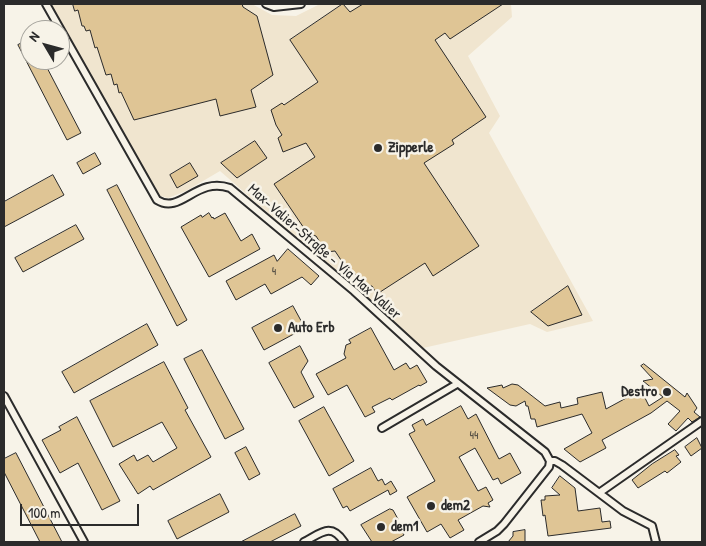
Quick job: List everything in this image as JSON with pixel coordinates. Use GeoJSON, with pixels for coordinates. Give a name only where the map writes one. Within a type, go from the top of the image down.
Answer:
{"type":"FeatureCollection","features":[{"type":"Feature","properties":{"kind":"street","name":"Max-Valier-Straße - Via Max Valier"},"geometry":{"type":"LineString","coordinates":[[46,4],[152,195],[162,203],[172,204],[213,185],[222,185],[230,188],[354,291],[457,384],[545,452],[550,461],[555,461],[562,465],[623,511],[652,526],[656,542]]}},
{"type":"Feature","properties":{"kind":"street"},"geometry":{"type":"LineString","coordinates":[[266,4],[274,7],[301,4]]}},
{"type":"Feature","properties":{"kind":"street"},"geometry":{"type":"LineString","coordinates":[[382,428],[457,384]]}},
{"type":"Feature","properties":{"kind":"street"},"geometry":{"type":"LineString","coordinates":[[4,396],[84,542]]}},
{"type":"Feature","properties":{"kind":"street"},"geometry":{"type":"LineString","coordinates":[[599,494],[702,421]]}},
{"type":"Feature","properties":{"kind":"street"},"geometry":{"type":"LineString","coordinates":[[479,542],[497,531],[504,524],[549,467],[550,461]]}},
{"type":"Feature","properties":{"kind":"street"},"geometry":{"type":"LineString","coordinates":[[304,542],[329,530],[338,534],[344,542]]}},
{"type":"Feature","properties":{"kind":"shaded area"},"geometry":{"type":"Polygon","coordinates":[[[51,4],[252,4],[272,15],[296,16],[320,4],[511,4],[512,17],[468,56],[500,116],[489,133],[593,321],[547,332],[530,324],[423,348],[220,171],[186,191],[168,198],[160,196],[154,190],[70,38],[70,20],[60,20],[51,4]]]}},
{"type":"Feature","properties":{"kind":"building"},"geometry":{"type":"Polygon","coordinates":[[[73,4],[242,4],[243,7],[257,16],[273,75],[251,90],[256,107],[220,116],[216,99],[134,120],[121,92],[119,93],[117,84],[114,85],[111,74],[106,75],[90,30],[86,31],[84,26],[82,26],[78,10],[75,11],[73,4]]]}},
{"type":"Feature","properties":{"kind":"building","name":"Zipperle"},"geometry":{"type":"Polygon","coordinates":[[[343,4],[350,12],[363,4],[503,4],[450,39],[445,33],[435,40],[486,117],[452,140],[454,144],[424,163],[479,246],[433,276],[425,263],[377,294],[372,286],[368,286],[352,270],[347,269],[335,251],[326,252],[316,236],[308,234],[274,184],[315,157],[306,143],[283,152],[278,138],[282,135],[271,110],[282,103],[284,105],[318,82],[290,40],[343,4]]]}},
{"type":"Feature","properties":{"kind":"building"},"geometry":{"type":"Polygon","coordinates":[[[31,70],[48,70],[81,133],[67,140],[31,70]]]}},
{"type":"Feature","properties":{"kind":"building"},"geometry":{"type":"Polygon","coordinates":[[[255,141],[267,158],[237,178],[221,163],[255,141]]]}},
{"type":"Feature","properties":{"kind":"building"},"geometry":{"type":"Polygon","coordinates":[[[95,153],[101,164],[83,174],[77,163],[95,153]]]}},
{"type":"Feature","properties":{"kind":"building"},"geometry":{"type":"Polygon","coordinates":[[[190,163],[198,176],[177,188],[170,175],[190,163]]]}},
{"type":"Feature","properties":{"kind":"building"},"geometry":{"type":"Polygon","coordinates":[[[53,175],[64,195],[4,227],[4,202],[53,175]]]}},
{"type":"Feature","properties":{"kind":"building"},"geometry":{"type":"Polygon","coordinates":[[[117,185],[187,320],[177,326],[107,190],[117,185]]]}},
{"type":"Feature","properties":{"kind":"building"},"geometry":{"type":"Polygon","coordinates":[[[209,213],[214,219],[225,213],[241,241],[252,234],[260,249],[209,277],[181,227],[201,215],[202,217],[209,213]]]}},
{"type":"Feature","properties":{"kind":"building"},"geometry":{"type":"Polygon","coordinates":[[[76,225],[84,239],[23,272],[15,258],[76,225]]]}},
{"type":"Feature","properties":{"kind":"building"},"geometry":{"type":"Polygon","coordinates":[[[288,249],[319,276],[311,285],[302,277],[271,294],[265,284],[236,300],[226,281],[274,255],[277,261],[288,249]]]}},
{"type":"Feature","properties":{"kind":"building"},"geometry":{"type":"Polygon","coordinates":[[[568,286],[582,315],[548,326],[531,312],[568,286]]]}},
{"type":"Feature","properties":{"kind":"building","name":"Auto Erb"},"geometry":{"type":"Polygon","coordinates":[[[293,306],[305,328],[264,350],[252,328],[293,306]]]}},
{"type":"Feature","properties":{"kind":"building"},"geometry":{"type":"Polygon","coordinates":[[[147,324],[158,345],[74,393],[62,372],[147,324]]]}},
{"type":"Feature","properties":{"kind":"building"},"geometry":{"type":"Polygon","coordinates":[[[371,328],[394,370],[406,363],[410,369],[417,365],[427,382],[392,400],[390,398],[372,407],[375,412],[365,417],[347,385],[328,395],[316,374],[346,358],[344,354],[346,345],[351,343],[349,340],[371,328]]]}},
{"type":"Feature","properties":{"kind":"building"},"geometry":{"type":"Polygon","coordinates":[[[300,346],[308,361],[301,372],[314,397],[294,408],[269,363],[300,346]]]}},
{"type":"Feature","properties":{"kind":"building"},"geometry":{"type":"Polygon","coordinates":[[[202,350],[244,429],[225,439],[184,359],[202,350]]]}},
{"type":"Feature","properties":{"kind":"building"},"geometry":{"type":"Polygon","coordinates":[[[164,362],[188,408],[185,410],[211,457],[153,490],[150,486],[138,494],[119,464],[134,455],[137,461],[148,455],[153,462],[177,448],[162,422],[113,447],[90,401],[164,362]]]}},
{"type":"Feature","properties":{"kind":"building"},"geometry":{"type":"Polygon","coordinates":[[[644,364],[685,397],[687,393],[697,408],[694,412],[700,417],[692,422],[688,418],[676,431],[668,424],[680,411],[667,401],[651,413],[602,440],[606,448],[580,462],[564,449],[592,433],[582,414],[537,427],[535,419],[531,419],[525,401],[516,406],[510,405],[487,388],[502,385],[503,388],[512,384],[518,385],[545,406],[560,402],[561,408],[578,404],[577,398],[602,392],[606,409],[641,390],[649,406],[663,397],[643,381],[653,379],[641,366],[644,364]]]}},
{"type":"Feature","properties":{"kind":"building"},"geometry":{"type":"Polygon","coordinates":[[[461,406],[468,419],[476,414],[499,459],[510,453],[521,473],[501,484],[498,478],[493,480],[475,448],[459,457],[478,491],[486,487],[493,500],[488,503],[490,507],[483,506],[458,520],[464,530],[450,538],[441,524],[427,532],[407,497],[435,481],[409,434],[415,431],[412,425],[423,419],[426,425],[461,406]]]}},
{"type":"Feature","properties":{"kind":"building"},"geometry":{"type":"Polygon","coordinates":[[[324,407],[354,461],[329,476],[299,421],[324,407]]]}},
{"type":"Feature","properties":{"kind":"building"},"geometry":{"type":"Polygon","coordinates":[[[77,417],[120,501],[102,510],[78,463],[60,473],[42,440],[61,430],[59,427],[77,417]]]}},
{"type":"Feature","properties":{"kind":"building"},"geometry":{"type":"Polygon","coordinates":[[[697,438],[702,448],[691,456],[685,447],[697,438]]]}},
{"type":"Feature","properties":{"kind":"building"},"geometry":{"type":"Polygon","coordinates":[[[246,447],[260,474],[249,480],[235,453],[246,447]]]}},
{"type":"Feature","properties":{"kind":"building"},"geometry":{"type":"Polygon","coordinates":[[[675,450],[679,455],[676,456],[681,462],[667,473],[665,471],[638,488],[632,480],[652,464],[675,450]]]}},
{"type":"Feature","properties":{"kind":"building"},"geometry":{"type":"Polygon","coordinates":[[[16,453],[62,542],[40,542],[4,472],[4,459],[16,453]]]}},
{"type":"Feature","properties":{"kind":"building"},"geometry":{"type":"Polygon","coordinates":[[[371,468],[378,481],[382,479],[385,485],[391,481],[397,491],[390,495],[388,490],[350,511],[347,506],[343,508],[333,489],[371,468]]]}},
{"type":"Feature","properties":{"kind":"building"},"geometry":{"type":"Polygon","coordinates":[[[560,476],[575,488],[578,511],[600,508],[602,522],[610,521],[611,528],[548,536],[541,500],[545,500],[545,496],[560,495],[552,488],[560,476]]]}},
{"type":"Feature","properties":{"kind":"building"},"geometry":{"type":"Polygon","coordinates":[[[220,494],[229,512],[177,539],[168,521],[220,494]]]}},
{"type":"Feature","properties":{"kind":"building","name":"dem1"},"geometry":{"type":"Polygon","coordinates":[[[390,509],[393,510],[398,519],[397,522],[404,535],[391,542],[372,542],[361,525],[390,509]]]}},
{"type":"Feature","properties":{"kind":"building"},"geometry":{"type":"Polygon","coordinates":[[[295,514],[301,526],[270,542],[241,542],[295,514]]]}},
{"type":"Feature","properties":{"kind":"building"},"geometry":{"type":"Polygon","coordinates":[[[525,530],[525,542],[508,542],[513,536],[513,532],[525,530]]]}},
{"type":"Feature","properties":{"kind":"place","name":"Zipperle"},"geometry":{"type":"Point","coordinates":[378,148]}},
{"type":"Feature","properties":{"kind":"place","name":"Auto Erb"},"geometry":{"type":"Point","coordinates":[278,328]}},
{"type":"Feature","properties":{"kind":"place","name":"Destro"},"geometry":{"type":"Point","coordinates":[667,392]}},
{"type":"Feature","properties":{"kind":"place","name":"dem2"},"geometry":{"type":"Point","coordinates":[431,506]}},
{"type":"Feature","properties":{"kind":"place","name":"dem1"},"geometry":{"type":"Point","coordinates":[381,527]}}]}
